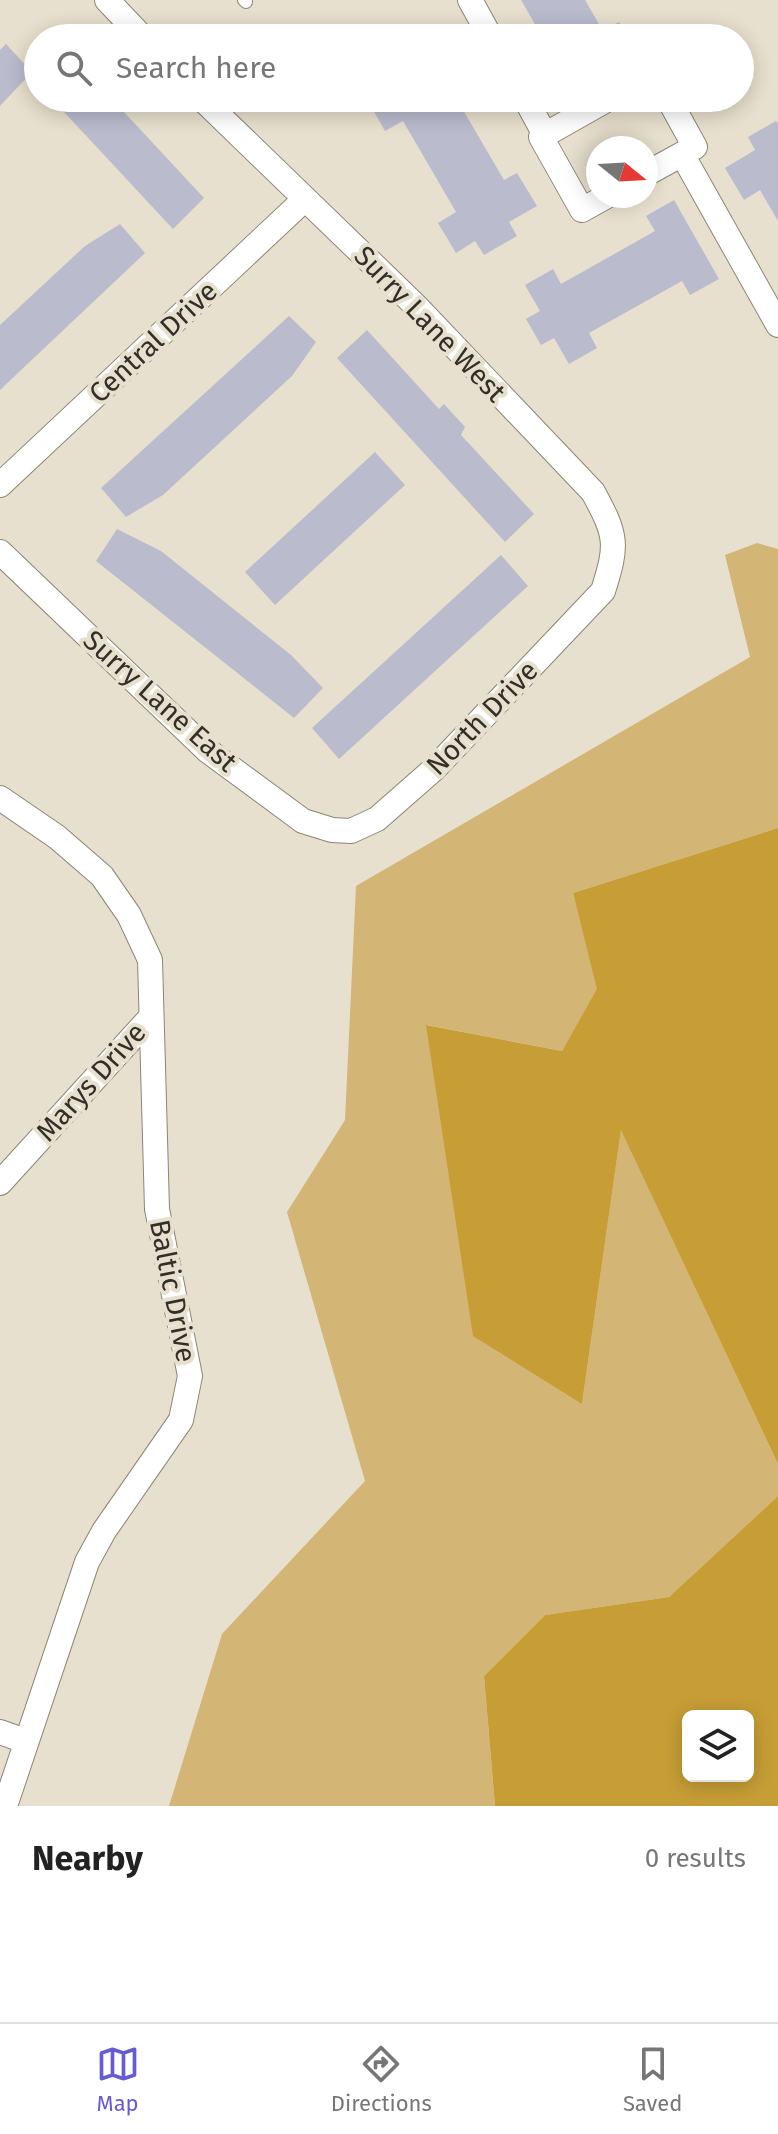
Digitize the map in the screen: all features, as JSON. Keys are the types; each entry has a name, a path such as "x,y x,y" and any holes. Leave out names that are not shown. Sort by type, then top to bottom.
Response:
{"street":[{"path":"107,0 130,24"},
{"path":"470,0 483,24"},
{"name":"Surry Lane West","path":"215,112 416,306 593,492 610,523 615,554 609,575"},
{"path":"533,112 545,135"},
{"path":"585,112 541,137 582,210 586,208"},
{"path":"658,167 695,147 676,112"},
{"path":"682,154 778,325"},
{"name":"Central Drive","path":"0,485 305,199"},
{"name":"Surry Lane East","path":"0,552 208,751 303,821 332,830"},
{"name":"North Drive","path":"332,830 351,831 377,819 434,769 603,591 609,575"},
{"name":"Baltic Drive","path":"0,798 57,837 102,876 129,915 150,960 157,1209 190,1376 181,1420 104,1531 87,1562 5,1806"},
{"name":"Marys Drive","path":"0,1183 151,1017"},
{"path":"0,1732 25,1741"}],"shaded area":[{"path":"757,543 778,549 778,828 573,893 598,989 562,1051 427,1025 582,1404 621,1129 778,1464 778,1496 669,1597 545,1615 484,1676 495,1806 169,1806 222,1634 365,1481 287,1212 345,1120 356,886 750,657 725,555"},
{"path":"778,828 778,1464 621,1130 582,1404 473,1336 426,1025 562,1051 597,989 573,893"},
{"path":"778,1496 778,1806 495,1806 484,1676 545,1615 669,1597"}],"building":[{"path":"521,0 585,0 599,24 535,24"},
{"path":"6,44 24,63 24,80 0,106 0,50"},
{"path":"64,112 124,112 204,198 173,229"},
{"path":"374,112 464,112 504,180 517,173 537,206 509,222 517,236 484,255 475,241 456,253 438,223 456,212 403,121 385,131"},
{"path":"776,121 778,221 760,190 744,200 725,168 755,150 748,137"},
{"path":"674,200 719,279 690,295 682,281 589,333 597,348 569,364 554,338 541,345 526,319 540,311 525,285 553,269 561,284 655,231 646,216"},
{"path":"120,224 145,253 0,390 0,325 85,246"},
{"path":"289,316 316,342 292,376 163,495 126,517 101,488"},
{"path":"367,330 439,409 444,404 465,427 461,435 534,514 505,542 337,358"},
{"path":"375,452 405,485 275,605 245,572"},
{"path":"117,529 161,551 291,655 323,688 294,718 96,561"},
{"path":"501,555 528,586 339,759 312,728"}]}
